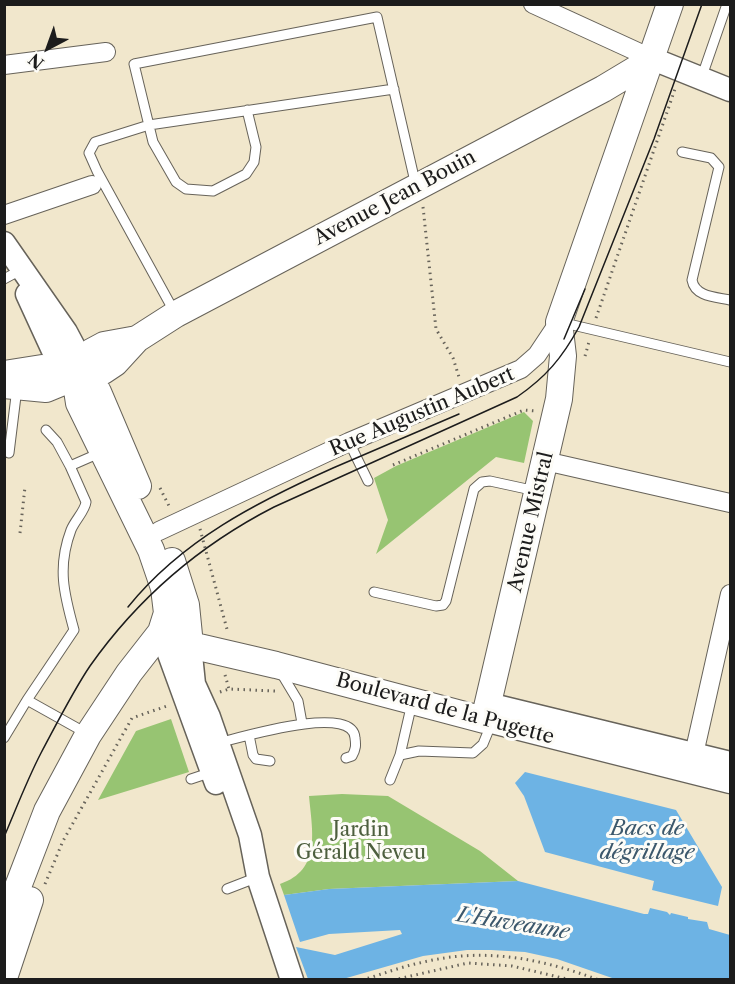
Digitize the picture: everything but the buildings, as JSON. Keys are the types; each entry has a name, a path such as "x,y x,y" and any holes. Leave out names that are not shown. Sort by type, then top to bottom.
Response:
{"main road":[{"name":"Rue Augustin Aubert","path":"559,322 670,4"},
{"name":"Avenue Jean Bouin","path":"9,382 46,389 75,377 103,371 115,363 137,339 176,314 359,218 419,194 652,58"},
{"name":"Avenue Mistral","path":"488,715 559,399 563,356 559,322"},
{"path":"75,377 80,403 147,540 164,588 173,643"},
{"path":"4,922 24,891 101,747 142,680 173,643 186,605 178,574 98,392 75,377"},
{"path":"4,978 24,891 47,811 88,735 129,673 173,643"},
{"name":"Boulevard de la Pugette","path":"173,643 276,665 413,701 488,715"}],"street":[{"path":"536,5 652,58 730,90"},
{"path":"4,65 106,52"},
{"path":"4,215 92,185"},
{"path":"4,245 11,276 55,355 75,377"},
{"path":"4,245 66,332 75,349 75,377"},
{"name":"Rue Augustin Aubert","path":"159,531 349,442 520,369 537,355 559,322"},
{"path":"545,461 730,502"},
{"path":"694,754 722,671 730,594"},
{"path":"173,643 201,775 258,877"},
{"path":"173,643 194,684 218,743 250,835 258,877 292,980"},
{"name":"Boulevard de la Pugette","path":"488,715 694,754 730,763"},
{"name":"Boulevard de la Pugette","path":"488,715 730,782"}],"lane":[{"path":"701,79 727,4"},
{"path":"247,110 256,147 254,162 246,174 213,191 186,189 176,182 153,142 134,64 377,17 419,194"},
{"path":"176,314 89,153 95,142 149,125 394,89"},
{"path":"682,152 711,158 719,167 692,280 693,286 699,292 730,300"},
{"path":"559,322 730,362"},
{"path":"9,382 9,453"},
{"path":"4,738 74,630 62,580 65,546 72,526 86,502 57,442 46,430"},
{"path":"349,442 368,481"},
{"path":"70,466 103,451"},
{"path":"374,592 436,606 443,605 446,601 474,489 482,482 490,481 538,491"},
{"path":"276,665 298,701 302,723"},
{"path":"27,700 88,735"},
{"path":"390,780 400,755 413,701"},
{"path":"400,755 419,751 472,753 483,744 488,715"},
{"path":"218,743 302,723 338,724 351,727 355,732 356,749 352,756 346,758"},
{"path":"249,735 256,759 270,761"},
{"path":"227,889 258,877"}],"path":[{"path":"419,194 436,329 453,358 465,394"},
{"path":"393,465 524,410 554,414"},
{"path":"20,533 25,487"},
{"path":"195,513 227,625 231,656"},
{"path":"24,891 63,841 132,718 184,700"},
{"path":"362,980 424,962 466,955 525,957 565,967 599,980"},
{"path":"393,980 468,963 512,966 571,980"}],"green space":[{"path":"524,412 533,421 524,463 496,457 376,554 388,520 374,478 396,466"},
{"path":"171,719 189,772 98,800 136,731"},
{"name":"Jardin Gérald Neveu","path":"342,794 388,796 480,851 518,881 329,889 284,895 280,884 293,878 303,869 311,848 312,822 309,796"}],"water":[{"name":"Bacs de dégrillage","path":"525,772 676,810 722,887 718,906 652,890 654,881 545,852 524,796 515,783"},
{"name":"L'Huveaune","path":"518,881 644,914 648,914 650,908 667,912 670,915 671,913 707,922 709,929 730,935 730,979 615,979 557,959 525,952 467,950 423,956 343,979 308,979 296,947 335,955 402,934 400,930 329,934 300,942 284,895 329,889"}],"tram line":[{"path":"4,837 36,763 64,709 90,666 129,618 172,575 221,538 274,507 517,397 537,382 552,366 579,327 654,139 702,4"},
{"path":"564,339 585,289"},
{"path":"128,607 172,562 222,525 249,509 333,468 459,414"}]}
